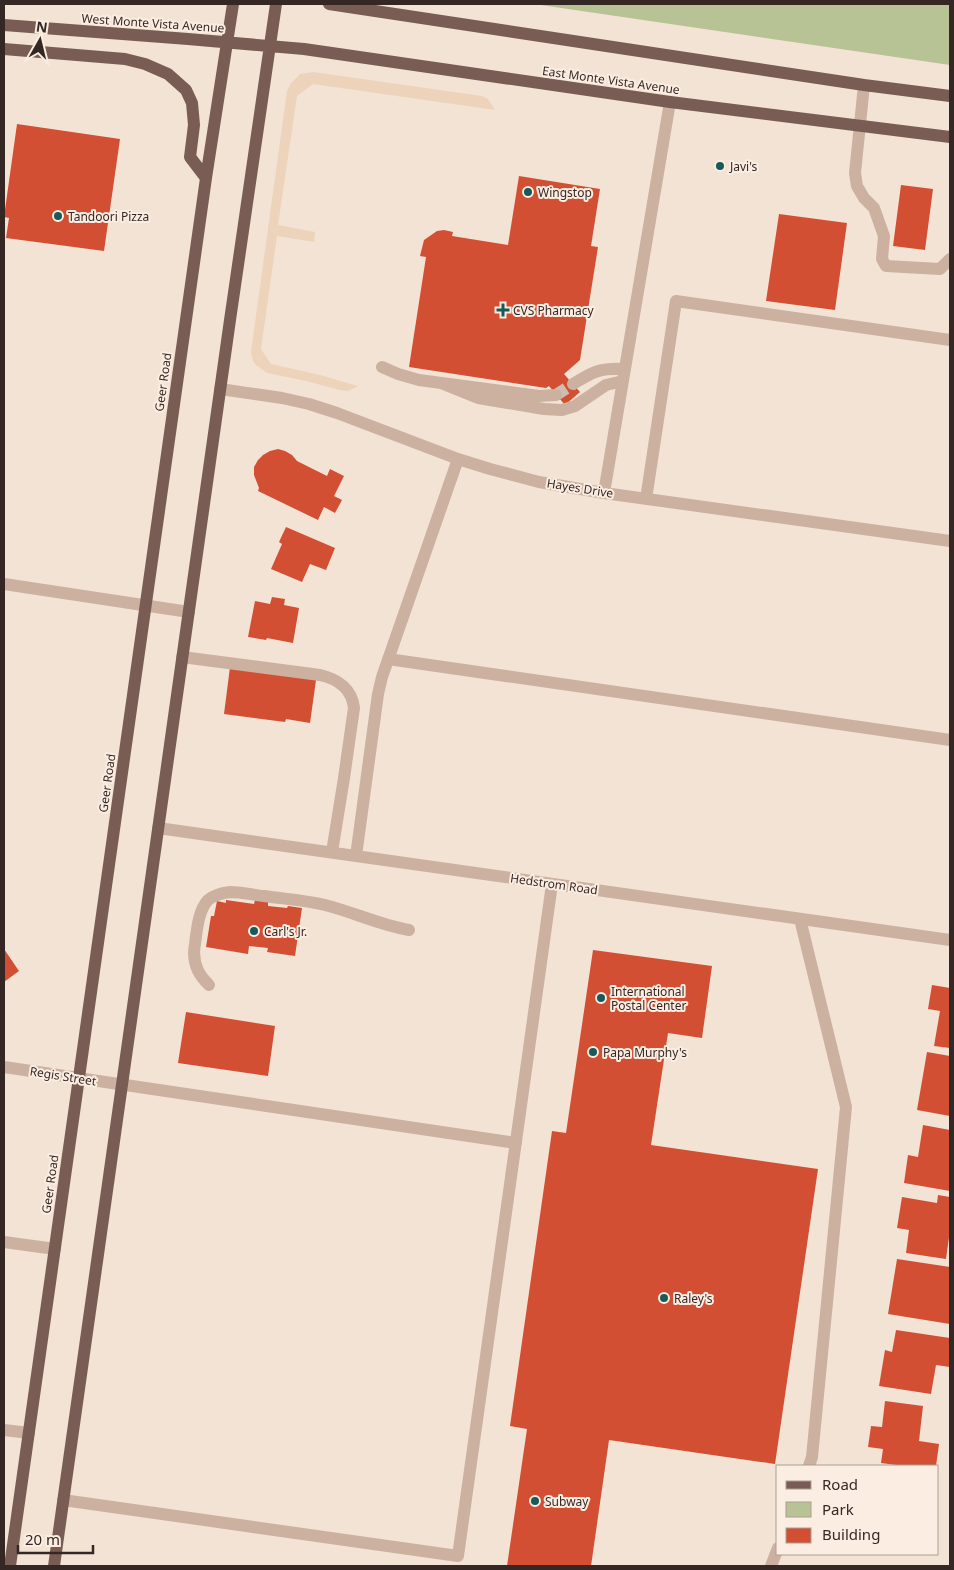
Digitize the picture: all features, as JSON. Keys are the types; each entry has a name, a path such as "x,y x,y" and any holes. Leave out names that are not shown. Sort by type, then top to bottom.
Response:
{"main road":[{"name":"Geer Road","path":"10,1566 206,178 233,4"},
{"path":"54,1566 276,4"},
{"path":"328,4 864,85 950,96"},
{"name":"West Monte Vista Avenue","path":"4,26 269,46"},
{"name":"East Monte Vista Avenue","path":"269,46 304,49 670,102 950,137"},
{"path":"4,49 125,59 145,64 168,74 186,90 192,103 194,125 190,157 206,178"}],"street":[{"path":"864,85 855,173 857,186 864,198 874,208 884,236 882,259 886,266 940,269 950,259"},
{"path":"604,493 670,102"},
{"path":"646,499 676,301 950,340"},
{"path":"382,367 408,377 441,383 539,396 556,395"},
{"path":"573,384 589,373 606,368 624,375"},
{"path":"441,383 478,398 544,409 562,410 575,406 624,375"},
{"name":"Hayes Drive","path":"220,389 309,404 458,459 539,482 604,493 950,541"},
{"path":"356,856 378,694 388,659 458,459"},
{"path":"4,584 189,612"},
{"path":"182,656 320,675 336,680 349,691 354,708 332,852"},
{"path":"388,659 950,740"},
{"name":"Hedstrom Road","path":"158,828 950,940"},
{"path":"64,1500 458,1556 552,884"},
{"path":"210,985 200,974 196,966 194,945 202,911 208,900 218,894 236,893 317,903 381,924 409,930"},
{"path":"800,919 846,1107 812,1457 809,1465"},
{"name":"Regis Street","path":"4,1067 516,1143"},
{"path":"4,1242 55,1249"},
{"path":"4,1430 29,1433"},
{"path":"771,1566 776,1553"}],"green space":[{"path":"534,4 950,4 950,65"}],"shaded area":[{"path":"313,72 482,96 488,99 495,110 313,84 297,96 278,225 315,232 314,242 277,236 261,349 271,364 358,386 348,391 267,373 256,365 251,352 287,91 291,83 300,74"}],"building":[{"path":"17,124 120,139 104,251 6,238 9,218 4,217"},
{"name":"CVS Pharmacy","path":"519,176 600,189 591,246 598,247 580,360 564,374 580,392 565,405 549,386 546,388 409,367 426,257 420,256 424,240 437,231 444,230 453,232 452,236 508,245"},
{"path":"901,185 933,189 925,250 893,246"},
{"path":"779,214 847,223 835,310 766,301"},
{"path":"278,449 285,451 297,461 327,476 330,469 344,476 334,496 342,500 335,513 324,507 318,520 258,491 254,467 263,455"},
{"path":"286,527 335,548 326,570 310,564 302,582 271,569 282,544 279,542"},
{"path":"272,597 285,599 284,605 299,608 293,643 267,638 266,640 248,637 255,601 270,604"},
{"path":"230,667 316,680 310,723 286,719 285,722 224,714"},
{"name":"Carl's Jr.","path":"226,900 254,904 255,900 268,902 268,906 302,908 295,956 267,952 268,948 249,946 248,954 206,947 211,916 214,916 217,901 226,903"},
{"path":"4,949 19,971 4,982"},
{"name":"Raley's","path":"593,950 712,966 702,1038 668,1033 651,1145 818,1169 775,1464 609,1440 591,1566 507,1566 527,1429 510,1426 552,1131 566,1133"},
{"path":"932,985 950,988 950,1048 934,1046 940,1011 928,1009"},
{"path":"186,1012 275,1026 268,1076 178,1063"},
{"path":"927,1052 950,1056 950,1116 917,1110"},
{"path":"923,1125 950,1130 950,1191 904,1183 908,1155 918,1157"},
{"path":"938,1195 950,1197 950,1230 946,1259 906,1253 909,1230 897,1228 902,1197 937,1203"},
{"path":"897,1259 950,1267 950,1324 888,1314"},
{"path":"896,1330 950,1338 950,1367 936,1365 931,1394 879,1386 885,1350 892,1352"},
{"path":"885,1401 923,1406 919,1441 939,1444 936,1465 881,1463 883,1449 868,1447 871,1426 882,1427"}],"tunnel":[{"path":"556,395 573,384"}],"place":[{"name":"Javi's","path":"720,166"},
{"name":"Wingstop","path":"528,192"},
{"name":"Tandoori Pizza","path":"58,216"},
{"name":"CVS Pharmacy","path":"503,310"},
{"name":"Carl's Jr.","path":"254,931"},
{"name":"International Postal Center","path":"601,998"},
{"name":"Papa Murphy's","path":"593,1052"},
{"name":"Raley's","path":"664,1298"},
{"name":"Subway","path":"535,1501"}]}
